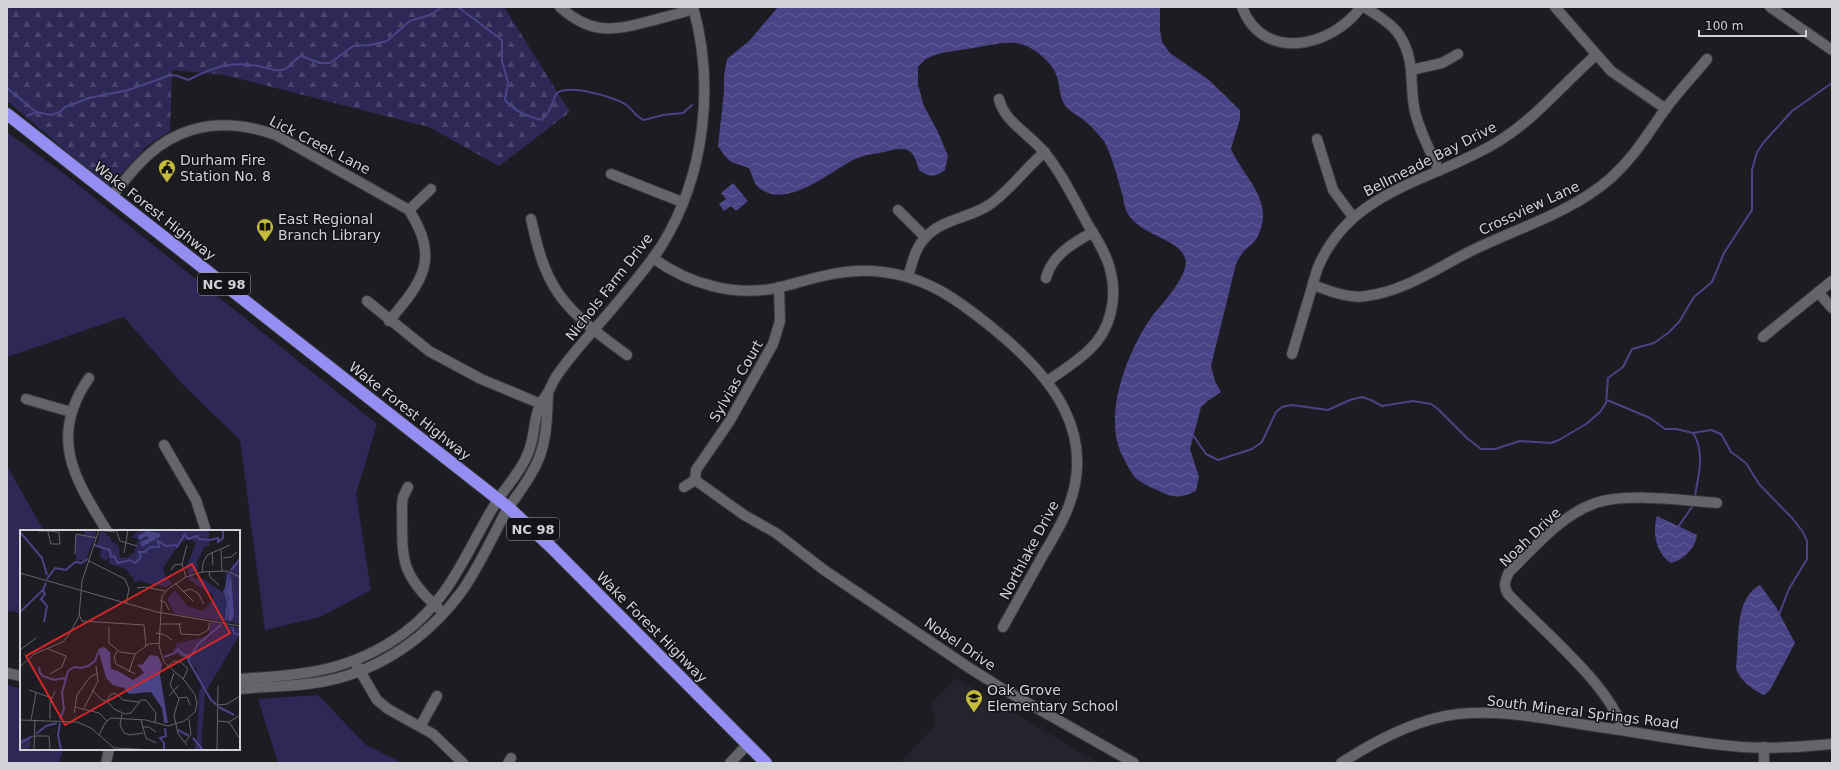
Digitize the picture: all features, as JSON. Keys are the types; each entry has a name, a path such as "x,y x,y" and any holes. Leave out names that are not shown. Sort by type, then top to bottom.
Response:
{"highway":[{"name":"Wake Forest Highway","path":"7,114 508,507 766,763"}],"street":[{"path":"560,7 582,23 608,30 622,28 693,8"},
{"path":"1242,7 1251,23 1261,32 1272,38 1300,44 1328,36 1342,28 1352,20 1363,7 1385,20 1397,30 1407,48 1411,70 1416,119 1439,170"},
{"path":"1555,7 1611,71 1666,109"},
{"path":"1770,7 1832,50"},
{"name":"Nichols Farm Drive","path":"240,679 322,671 373,652 405,632 434,604 455,578 498,499 517,474 528,454 548,393 558,374 653,258 671,229 682,202 697,155 704,106 704,67 693,8"},
{"path":"1411,70 1442,63 1458,54"},
{"name":"Bellmeade Bay Drive","path":"1292,354 1319,266 1329,246 1353,217 1377,199 1482,151 1516,129 1596,55"},
{"name":"Crossview Lane","path":"1313,285 1340,294 1357,297 1394,291 1475,249 1548,217 1590,195 1612,178 1638,151 1666,109 1707,59"},
{"path":"999,99 1004,114 1045,152 1058,170 1093,232 1104,254 1112,276 1114,292 1111,314 1101,336 1090,350 1048,381"},
{"name":"Lick Creek Lane","path":"112,196 140,163 161,144 178,134 205,126 228,124 260,129 276,135 409,210 420,228 424,246 425,265 418,283 389,321"},
{"path":"1317,139 1333,190 1353,217"},
{"path":"908,277 915,254 925,237 942,225 977,212 990,204 1001,196 1024,170 1045,152"},
{"path":"611,174 682,202"},
{"path":"409,210 431,189"},
{"path":"898,210 925,237"},
{"path":"531,219 541,257 552,284 565,303 594,330 627,355"},
{"path":"1046,278 1051,264 1065,249 1093,232"},
{"name":"Northlake Drive","path":"653,258 678,274 720,288 746,290 780,287 821,275 850,271 878,271 908,277 933,286 962,303 1027,357 1048,381 1061,402 1071,426 1076,460 1075,483 1064,517 1003,627"},
{"path":"1764,337 1832,280"},
{"name":"Sylvias Court","path":"695,480 696,470 729,422 773,344 780,321 780,287"},
{"path":"1818,292 1832,308"},
{"path":"367,301 389,321 429,351 481,379 544,406"},
{"path":"89,378 81,388 71,412 69,423 69,448 74,472 84,495 106,530"},
{"path":"26,399 71,412"},
{"name":"Nichols Farm Drive","path":"240,689 309,684 360,671 394,655 417,638 444,613 469,580 508,507 531,476 540,458 545,437 544,406"},
{"path":"164,445 196,500 206,530"},
{"path":"684,486 695,480"},
{"name":"Nobel Drive","path":"695,480 744,515 767,527 824,570 971,669 1010,693 1134,763"},
{"path":"408,487 402,504 405,564 413,583 444,613"},
{"name":"Noah Drive","path":"1624,730 1621,721 1608,700 1572,658 1508,594 1504,588 1509,572 1562,522 1592,504 1613,499 1674,499 1717,503"},
{"path":"354,660 377,700 388,709 421,725 440,739 463,763"},
{"path":"7,673 20,676"},
{"path":"421,725 437,696"},
{"name":"South Mineral Springs Road","path":"1341,763 1382,738 1402,729 1422,722 1458,714 1487,713 1531,717 1730,746 1764,748 1832,744"},
{"path":"730,763 748,744"},
{"path":"1764,748 1764,763"},
{"path":"106,763 109,750"}],"shaded area":[{"name":"Oak Grove Elementary School","path":"956,678 1098,763 900,763 936,724 931,703"}],"green space":[{"path":"7,7 504,7 570,112 499,166 429,127 225,75 172,70 170,131 147,146 109,187 7,101"},
{"path":"7,132 66,175 377,424 356,494 371,590 320,617 265,630 240,440 182,384 124,317 7,357"},
{"path":"7,466 43,530 20,530 20,614 14,611 7,612"},
{"path":"7,685 20,689 20,750 63,750 59,763 7,763"},
{"path":"318,695 366,745 402,763 278,763 258,699"}],"water":[{"path":"778,7 1160,7 1160,30 1162,42 1170,53 1209,80 1240,110 1240,119 1231,149 1256,191 1261,202 1263,213 1262,225 1257,238 1244,251 1236,264 1211,366 1215,381 1221,392 1201,407 1190,449 1199,477 1196,491 1177,497 1168,495 1139,481 1131,472 1123,457 1117,441 1115,423 1116,403 1120,384 1127,364 1144,329 1180,280 1184,272 1185,258 1181,251 1174,245 1139,226 1131,219 1125,208 1114,167 1106,145 1084,120 1064,104 1056,74 1049,63 1027,46 1015,43 999,44 950,52 928,58 918,67 918,85 924,106 938,132 948,156 945,170 932,176 926,174 919,170 917,162 908,150 898,149 858,158 807,187 794,192 781,195 769,193 757,186 749,168 731,162 718,146 724,92 724,76 727,59 750,40"},
{"path":"733,183 748,201 736,211 731,206 724,211 719,204 726,199 721,193"},
{"path":"1657,516 1697,535 1694,544 1688,553 1671,563 1662,554 1656,542 1655,529"},
{"path":"1760,585 1776,607 1795,643 1770,690 1764,695 1743,680 1736,667 1739,622 1742,610 1745,600 1751,592"}],"waterway":[{"path":"27,116 36,112 51,115 60,112 65,107 89,98 128,90 171,75 188,80 222,66 238,64 282,70 288,68 298,57 301,56 320,63 330,63 353,46 370,45 387,41 410,21 430,15 442,7"},
{"path":"458,7 502,40 502,61 508,82 505,100 517,111 527,116 542,120 549,111 556,94 562,91 570,90 590,92 619,101 628,106 638,117 644,120 663,115 683,113 692,105"},
{"path":"1193,435 1206,454 1218,460 1252,449 1262,442 1276,412 1282,407 1292,405 1328,410 1350,400 1362,397 1382,406 1413,401 1431,404 1468,439 1481,449 1495,449 1520,441 1551,443 1559,440 1586,424 1600,412 1606,403 1608,378 1623,367 1632,349 1654,343 1668,333 1679,322 1694,297 1712,282 1724,253 1752,210 1752,170 1757,152 1792,111 1832,83"},
{"path":"7,88 36,112"},
{"path":"1607,400 1650,418 1665,429 1676,429 1693,433 1711,430 1721,434 1731,452 1746,463 1759,484 1792,518 1803,532 1807,541 1807,559 1789,589 1778,617"},
{"path":"1693,433 1697,440 1700,455 1695,495"},
{"path":"1678,527 1692,507"}],"place":[{"name":"Durham Fire Station No. 8","path":"167,183"},
{"name":"East Regional Branch Library","path":"265,242"},
{"name":"Oak Grove Elementary School","path":"974,713"}]}
